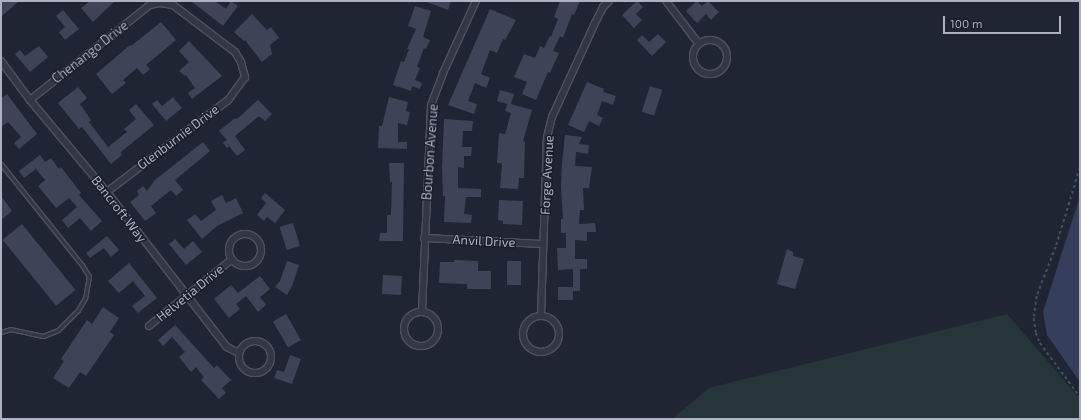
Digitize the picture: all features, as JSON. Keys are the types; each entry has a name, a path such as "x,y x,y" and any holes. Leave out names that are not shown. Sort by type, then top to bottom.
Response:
{"street":[{"name":"Bourbon Avenue","path":"422,312 430,105 443,72 476,1"},
{"name":"Forge Avenue","path":"541,316 547,137 552,116 595,23 603,7 609,1"},
{"path":"666,1 699,44"},
{"name":"Chenango Drive","path":"30,100 150,5 160,3 174,5 235,52 241,62 245,77"},
{"path":"712,40 723,46 727,59 720,71 708,75 696,68 692,56 699,44 712,40"},
{"name":"Bancroft Way","path":"1,61 30,100 107,192 227,347 239,353"},
{"name":"Glenburnie Drive","path":"107,192 228,100 245,77"},
{"name":"Helvetia Drive","path":"247,234 258,240 261,252 254,263 242,266 231,260 228,248 235,237 247,234"},
{"name":"Anvil Drive","path":"424,238 543,244"},
{"name":"Helvetia Drive","path":"149,326 231,260"},
{"path":"422,312 434,317 439,330 433,342 421,346 409,341 405,335 404,328 410,316 422,312"},
{"path":"541,316 548,317 554,321 559,334 554,347 541,352 529,347 524,334 529,321 541,316"},
{"name":"Bancroft Way","path":"258,341 268,348 270,360 263,370 251,372 241,365 239,353 246,344 258,341"}],"lane":[{"path":"1,164 82,265 89,276 85,298 78,310 58,330 43,336 11,329 1,332"}],"path":[{"path":"1080,168 1056,247 1037,296 1034,318 1036,332 1040,343 1080,397"}],"shaded area":[{"path":"1007,314 1080,399 1080,419 672,419 709,388"}],"water":[{"path":"1080,196 1080,382 1047,335 1043,312"}],"building":[{"path":"1,1 19,1 1,17"},
{"path":"90,1 115,1 93,22 81,8"},
{"path":"191,1 215,1 226,9 231,1 238,6 223,26"},
{"path":"424,1 451,1 448,10"},
{"path":"560,1 580,1 574,15 572,14 563,38 560,36 553,51 559,53 550,73 548,72 536,100 522,94 527,82 514,77 524,54 535,58 540,46 544,48 550,36 551,37 558,19 554,17"},
{"path":"637,1 643,7 636,14 642,20 634,28 622,15"},
{"path":"697,1 702,6 708,1 719,12 711,20 706,14 697,23 686,11"},
{"path":"415,6 431,11 423,37 430,40 426,49 424,48 417,67 420,68 415,80 422,83 420,89 412,86 411,91 393,85 401,61 404,62 409,49 407,49 416,29 408,26"},
{"path":"490,9 516,20 505,40 503,39 497,53 490,50 481,74 490,78 486,88 475,83 468,101 477,104 474,114 448,105"},
{"path":"63,10 79,29 65,40 59,32 65,27 56,16"},
{"path":"252,14 267,30 271,27 279,38 270,45 272,54 262,62 245,40 244,41 234,32"},
{"path":"161,22 176,40 146,65 150,69 143,75 137,68 123,80 126,83 112,94 96,74 130,45 131,46"},
{"path":"658,34 666,42 652,56 637,40 642,35 649,42"},
{"path":"189,41 222,76 192,99 188,93 195,88 186,75 185,76 179,71 189,62 179,51"},
{"path":"39,46 48,57 30,72 15,54 20,50 25,56"},
{"path":"587,82 604,89 603,92 616,96 613,105 602,101 597,115 603,118 599,126 589,121 584,132 568,125"},
{"path":"650,86 662,90 654,116 642,112"},
{"path":"78,87 87,98 80,104 91,120 89,122 108,147 127,132 124,129 136,119 129,110 136,104 154,125 121,152 122,155 111,164 82,127 79,129 58,103"},
{"path":"500,90 514,94 511,104 532,110 523,141 525,142 524,178 519,178 518,189 500,188 502,163 497,163 499,133 505,134 511,113 505,111 507,104 497,101"},
{"path":"7,94 37,134 19,149 14,143 21,137 8,122 1,127 1,98"},
{"path":"173,97 182,108 166,121 152,104 157,100 162,106"},
{"path":"389,97 408,102 406,111 410,112 407,125 398,123 398,142 407,142 407,149 378,148 379,126 382,126"},
{"path":"258,100 272,114 265,121 259,116 235,136 245,150 237,156 229,146 227,148 223,143 227,140 219,131 235,118 237,119"},
{"path":"444,119 473,121 472,131 463,131 462,147 472,147 471,156 464,156 464,168 458,167 458,188 481,189 481,197 466,197 464,214 472,215 471,223 444,222 445,196 443,196 442,167"},
{"path":"565,135 582,137 579,144 589,145 588,154 576,152 575,166 592,167 589,188 583,188 584,210 580,210 579,224 595,223 596,232 587,232 587,241 575,240 575,259 587,259 587,269 580,269 580,291 573,291 573,300 558,300 558,287 573,287 573,269 558,270 557,248 566,248 566,233 561,233 561,219 563,219 561,187"},
{"path":"203,142 210,151 175,180 183,190 176,196 171,190 151,206 156,213 145,221 130,202 139,195 137,191 143,186 147,191 155,180"},
{"path":"40,155 45,162 51,158 59,169 61,167 81,193 79,195 102,221 91,231 80,218 68,228 62,220 77,207 69,198 56,208 38,186 45,180 36,169 24,178 19,171"},
{"path":"389,163 404,163 403,241 379,241 380,233 387,233 387,215 391,215 392,182 390,182"},
{"path":"265,193 285,210 275,223 267,217 264,221 257,215 266,203 261,198"},
{"path":"222,195 226,203 236,198 243,213 217,226 202,239 187,220 195,214 201,221 216,210 211,201"},
{"path":"1,196 12,211 1,220"},
{"path":"499,200 523,201 522,225 503,224 503,221 498,220"},
{"path":"293,223 300,246 287,250 280,227"},
{"path":"22,224 75,290 56,306 3,240"},
{"path":"107,236 119,250 111,257 104,248 90,258 86,253"},
{"path":"175,239 184,249 193,241 202,252 186,265 169,244"},
{"path":"787,249 793,252 793,256 804,259 795,289 777,284"},
{"path":"454,260 478,261 478,271 491,271 491,289 467,289 467,284 439,283 440,262 454,262"},
{"path":"287,261 299,265 292,286 287,295 275,287 280,281"},
{"path":"507,261 521,261 521,285 507,285"},
{"path":"129,263 157,298 138,313 132,306 145,296 133,281 119,293 108,281"},
{"path":"383,275 402,276 401,295 382,294"},
{"path":"260,276 270,289 260,297 266,305 258,312 246,296 236,304 240,309 229,318 214,299 231,285 238,293"},
{"path":"103,307 119,318 110,332 114,335 86,376 80,372 69,388 53,378 64,361 61,359 87,320 92,324"},
{"path":"286,314 301,340 288,347 273,322"},
{"path":"175,325 214,368 217,365 231,380 222,388 226,393 219,399 201,380 204,377 196,367 191,372 179,357 185,352 172,337 163,346 158,340"},
{"path":"290,355 301,359 292,384 274,378 277,370 284,372"}]}
